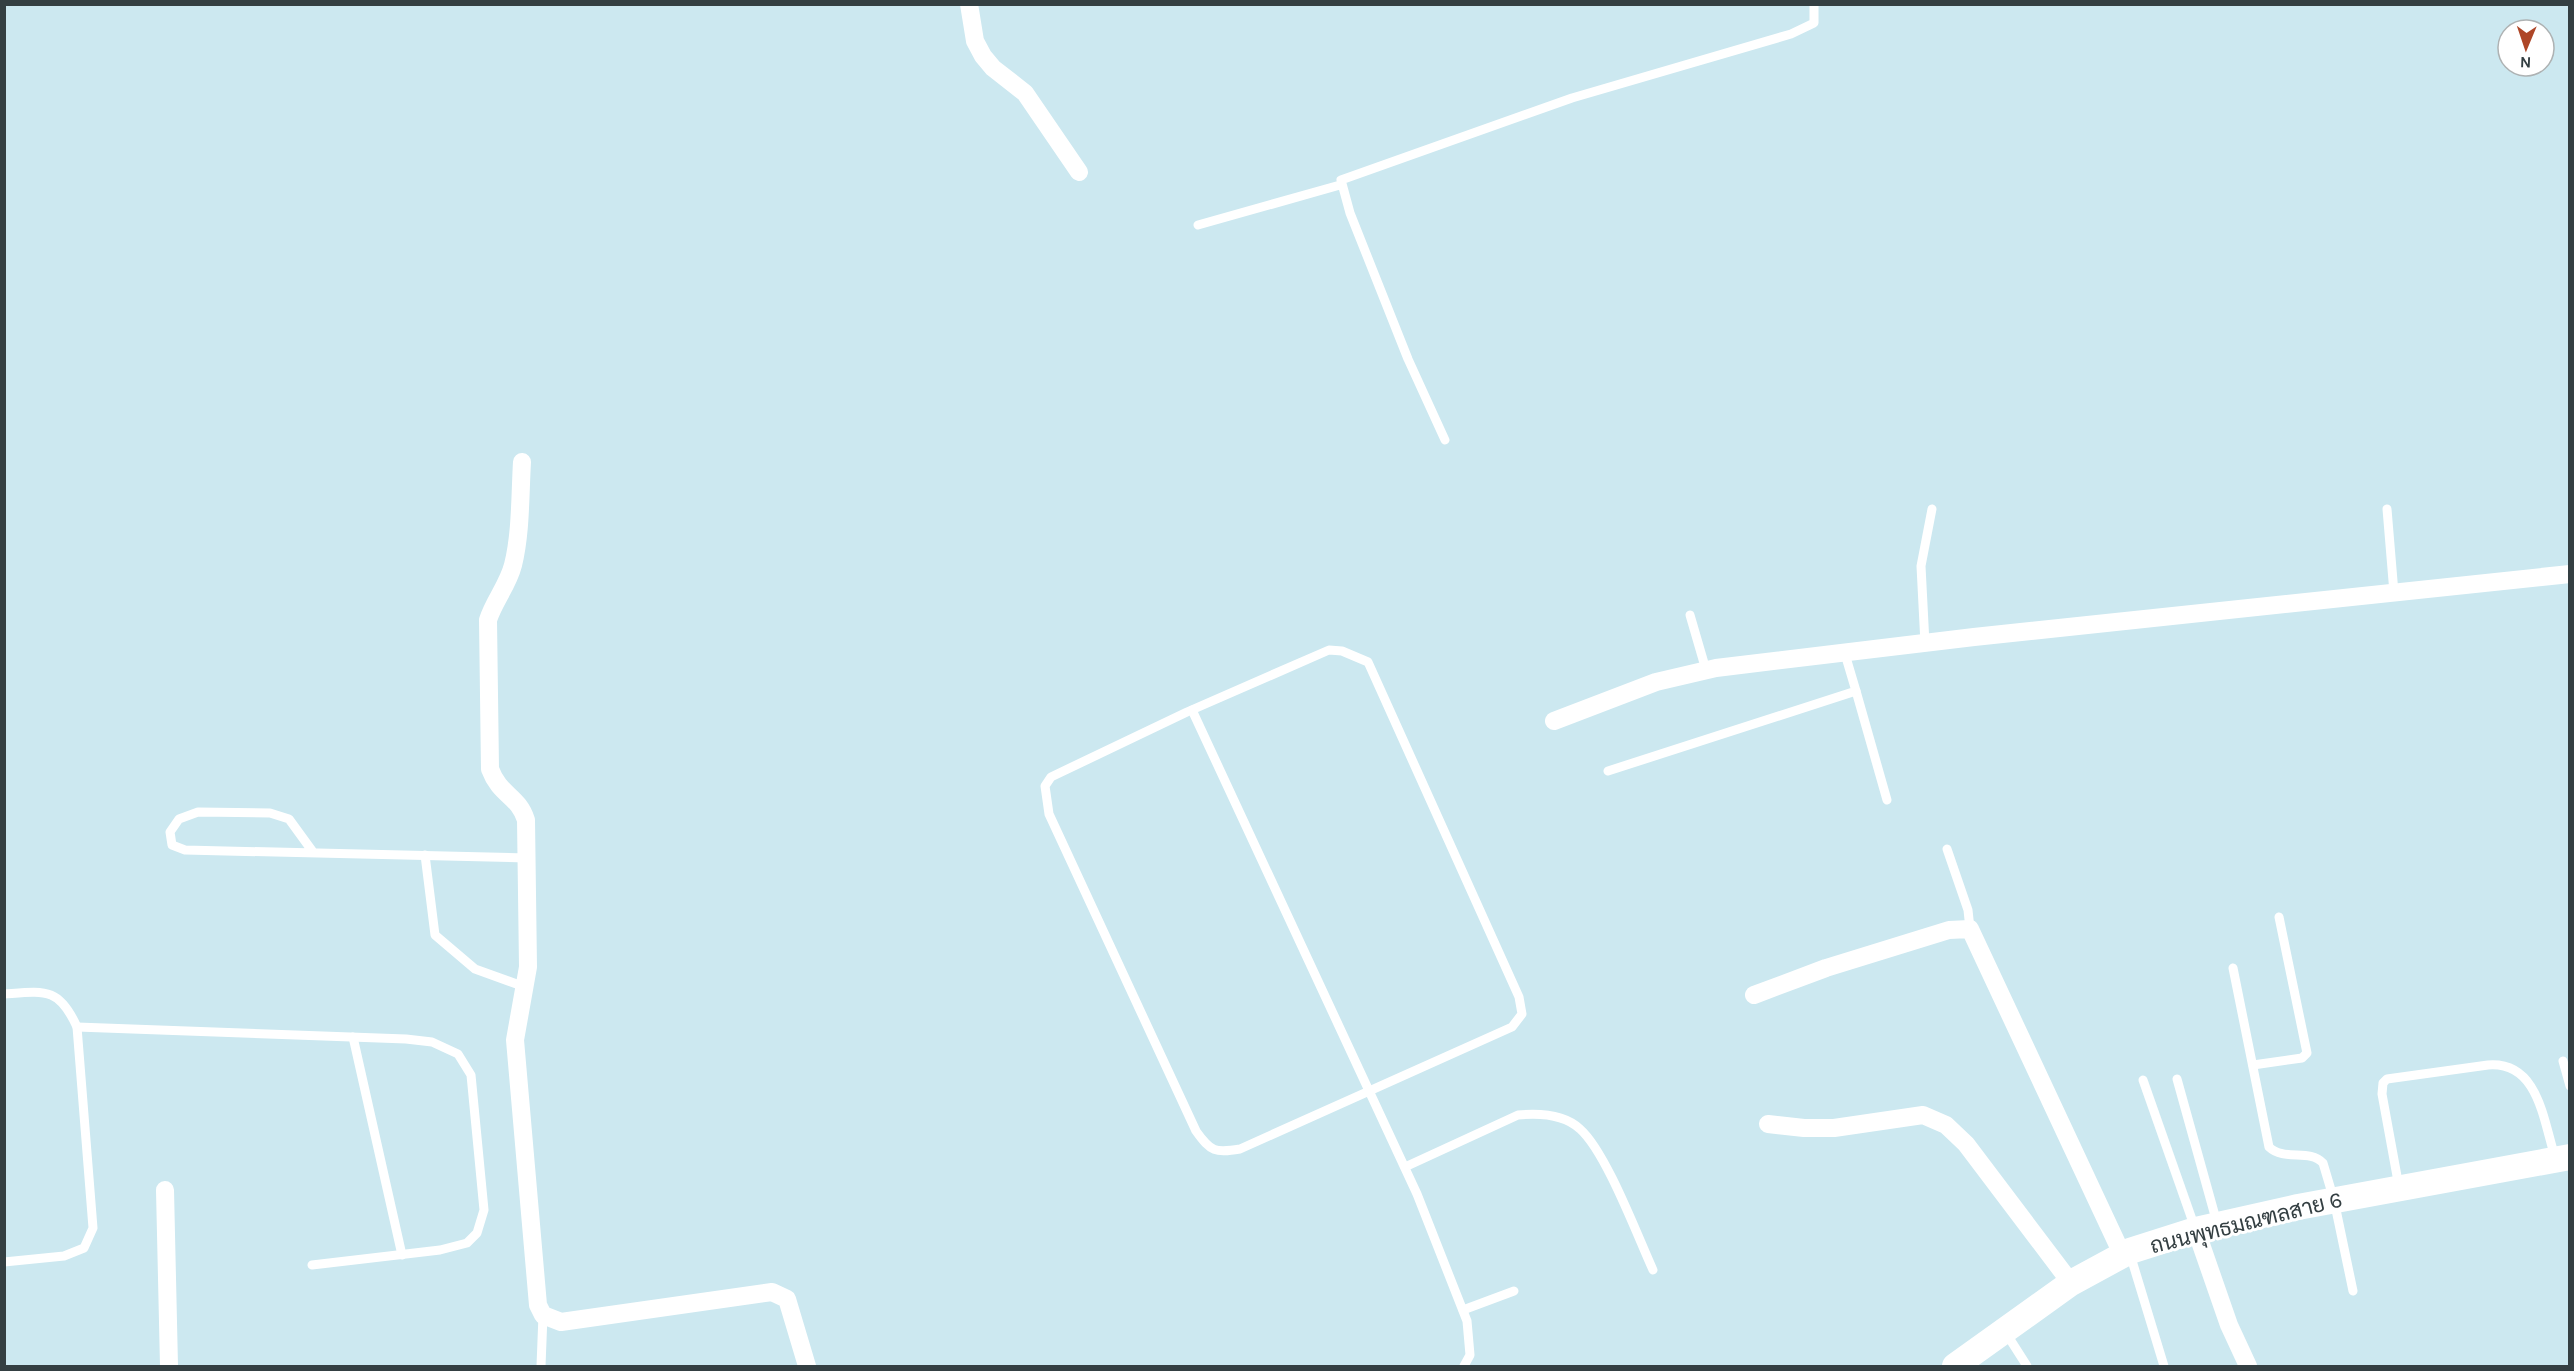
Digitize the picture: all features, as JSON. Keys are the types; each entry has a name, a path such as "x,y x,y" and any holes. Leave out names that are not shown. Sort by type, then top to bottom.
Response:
{"main road":[{"name":"ถนนพุทธมณฑลสาย 6","path":"1955,1366 2061,1290 2126,1253 2207,1228 2334,1200 2563,1158"}],"street":[{"path":"969,4 975,41 983,56 993,68 1025,93 1078,172"},
{"path":"522,462 513,565 504,588 494,601 488,620 489,769 496,785 522,806 526,820 528,967 518,1010 515,1040 538,1305 543,1315 561,1322 772,1292 787,1299 807,1366"},
{"path":"1554,721 1656,682 1706,670 2570,574"},
{"path":"1754,995 1826,968 1954,928 1970,929 2126,1253"},
{"path":"1768,1124 1804,1128 1834,1128 1923,1115 1946,1125 1966,1144 2061,1290"},
{"path":"165,1190 169,1366"},
{"path":"2207,1228 2229,1324 2248,1366"}],"lane":[{"path":"1445,440 1408,359 1340,185 1341,180 1572,98 1791,34 1814,23 1814,4"},
{"path":"1198,225 1340,185"},
{"path":"1925,644 1921,566 1932,509"},
{"path":"2387,509 2394,593"},
{"path":"1690,615 1706,670"},
{"path":"1329,650 1342,651 1368,662 1522,1006 1521,1014 1512,1027 1240,1149 1220,1152 1208,1148 1196,1131 1048,814 1045,786 1051,777 1192,710 1329,650"},
{"path":"1845,654 1887,800"},
{"path":"1608,771 1856,691"},
{"path":"1192,710 1405,1167 1462,1311 1470,1343 1470,1355 1464,1366"},
{"path":"313,852 290,819 270,813 198,812 179,819 170,832 172,845 185,850 527,858"},
{"path":"1947,849 1968,910 1970,929"},
{"path":"425,855 435,935 475,969 525,987"},
{"path":"2253,1065 2302,1058 2307,1053 2279,917"},
{"path":"2233,968 2269,1147 2282,1155 2318,1158 2323,1163 2334,1200 2353,1291"},
{"path":"4,994 34,991 53,995 68,1006 77,1027 93,1228 84,1248 64,1256 4,1262"},
{"path":"77,1027 432,1042 458,1054 471,1075 484,1210 477,1233 467,1243 440,1250 312,1265"},
{"path":"353,1037 402,1255"},
{"path":"2564,1061 2570,1086"},
{"path":"2399,1188 2382,1094 2383,1083 2388,1079 2488,1065 2503,1064 2516,1068 2525,1076 2534,1090 2563,1158"},
{"path":"2177,1079 2207,1228"},
{"path":"2143,1080 2207,1228"},
{"path":"1405,1167 1518,1115 1535,1114 1560,1118 1580,1129 1599,1152 1653,1270"},
{"path":"2126,1253 2162,1366"},
{"path":"1462,1311 1515,1291"},
{"path":"541,1366 543,1315"},
{"path":"2007,1328 2027,1366"}]}
